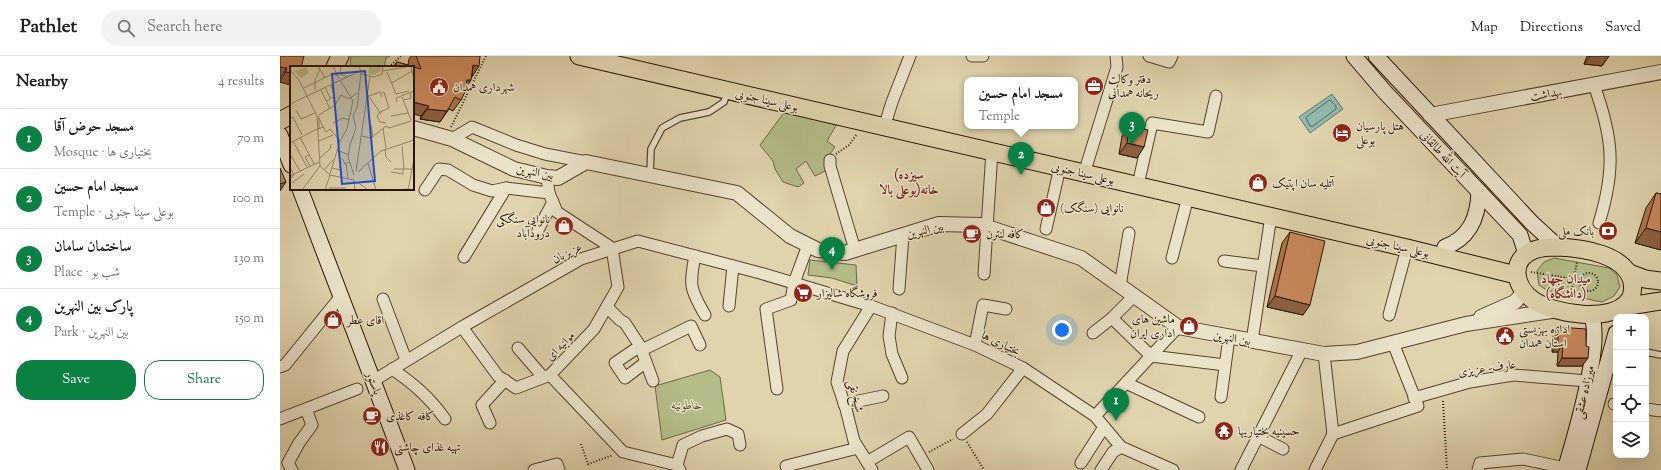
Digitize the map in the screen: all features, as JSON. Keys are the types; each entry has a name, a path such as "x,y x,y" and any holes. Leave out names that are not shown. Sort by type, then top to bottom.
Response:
{"main road":[{"name":"بوعلی سینا جنوبی","path":"579,56 1407,248 1519,266"},
{"name":"بوعلی سینا جنوبی","path":"620,56 1445,247 1519,266"},
{"name":"آیت الله طالقانی","path":"1354,56 1384,91 1520,235 1519,266"},
{"name":"آیت الله طالقانی","path":"1376,56 1532,224 1558,247"},
{"path":"280,121 290,115"},
{"path":"280,135 290,162"},
{"path":"1467,179 1479,167"},
{"name":"پاستور","path":"300,190 407,470"},
{"path":"1445,247 1451,245 1464,235 1473,223 1479,208 1479,192"},
{"path":"1621,312 1632,296 1632,281 1624,266 1601,254 1580,249 1558,247 1543,248 1534,250 1519,266 1517,282 1524,292 1533,300 1563,311 1590,314 1621,312 1661,300"},
{"path":"1628,273 1653,280"},
{"name":"میرزاده عشقی","path":"1569,469 1588,381 1595,338 1594,318 1590,314"},
{"name":"میرزاده عشقی","path":"1569,469 1613,346"}],"street":[{"path":"887,118 910,56"},
{"path":"972,56 983,56"},
{"path":"1087,164 1117,67 1116,56"},
{"path":"1150,56 1169,62 1172,56"},
{"name":"بهداشت","path":"1430,115 1661,72"},
{"path":"1594,85 1607,127 1611,156 1608,187 1599,223"},
{"path":"1140,176 1152,124 1208,132 1216,96"},
{"path":"449,138 472,127 545,154 586,162"},
{"name":"بین النهرین","path":"414,128 449,138 514,169 547,176 558,178 586,162 737,193 790,236 818,250 845,253 939,224 981,225 1081,258 1178,327 1229,337 1324,354 1357,352 1466,324"},
{"path":"984,274 992,151"},
{"path":"830,160 830,166 855,250"},
{"path":"1046,229 1060,167"},
{"path":"425,190 439,169 448,170 473,185 492,191 506,188 551,197"},
{"path":"547,176 551,197 557,212 612,248"},
{"path":"464,257 506,188"},
{"path":"538,230 551,197"},
{"path":"1172,258 1188,197"},
{"path":"1252,341 1271,216"},
{"path":"1120,286 1129,233"},
{"path":"900,289 903,235"},
{"name":"عزیزیان","path":"373,380 581,259 638,241 794,283"},
{"path":"777,389 766,309 792,300 794,283 808,245"},
{"name":"موانیه ای","path":"462,327 498,376 516,388 547,376 594,329 618,287 612,248"},
{"path":"1389,315 1407,248"},
{"path":"696,256 691,275 693,294 705,315"},
{"path":"1224,261 1263,266"},
{"path":"729,306 733,266"},
{"path":"1653,280 1661,271"},
{"name":"بختیاری ها","path":"794,283 892,313 975,345 1023,368 1095,416 1121,447 1173,470"},
{"path":"1466,324 1515,302 1524,292"},
{"path":"280,367 285,365 341,296"},
{"path":"1093,333 1112,318 1134,296"},
{"path":"383,299 406,360"},
{"path":"975,345 983,305 1006,309"},
{"name":"شیخ نقی","path":"869,466 854,441 837,382 843,351 871,306"},
{"path":"607,307 625,323 641,348 653,381"},
{"path":"1466,324 1563,311"},
{"path":"892,313 889,336 892,354 902,378"},
{"path":"1112,318 1151,356 1225,365"},
{"path":"646,362 625,378 615,363 641,348 691,326 700,345"},
{"path":"1095,416 1178,327"},
{"path":"1221,397 1229,337"},
{"path":"1333,434 1418,406 1393,343"},
{"path":"518,348 623,452 678,467 683,446 702,436 727,429 738,434 740,445"},
{"path":"1241,470 1302,350"},
{"path":"1315,470 1333,434 1324,354"},
{"path":"962,434 987,414 1023,368"},
{"path":"392,369 413,383 434,404 445,419"},
{"name":"عارف- عزیزی","path":"1414,398 1470,382 1512,375 1588,381"},
{"path":"490,423 482,405 505,380"},
{"path":"1126,383 1198,417"},
{"path":"280,419 357,388"},
{"path":"844,404 883,396"},
{"path":"292,470 288,463 299,443 312,426 306,409"},
{"path":"1649,409 1661,411"},
{"path":"1081,463 1104,426"},
{"path":"1258,436 1283,449"},
{"path":"869,466 909,437 928,470"},
{"path":"1101,470 1113,452 1121,447"},
{"path":"786,466 858,448"},
{"path":"1478,470 1480,463 1523,459 1569,469"},
{"path":"534,470 558,467"}],"lane":[{"path":"650,174 652,149 662,128 680,118 709,112 724,102 727,90"},
{"path":"1649,353 1661,355"}],"path":[{"path":"390,66 401,56"},
{"path":"449,138 486,56"},
{"path":"830,160 849,145 856,136 860,121"},
{"path":"1563,311 1574,278 1580,249"},
{"path":"1519,266 1581,280"},
{"path":"1586,274 1591,274 1596,277 1597,286 1592,291 1586,290 1581,284 1581,280 1586,274"},
{"path":"1442,390 1447,470"},
{"path":"920,457 962,434 984,470"},
{"path":"581,444 588,464 623,452"}],"green space":[{"path":"351,56 390,56 386,58 384,66 350,66"},
{"path":"786,110 838,122 827,141 835,147 828,157 827,170 815,176 806,161 796,169 804,183 798,187 783,182 775,169 773,161 760,145"},
{"path":"1554,258 1609,268 1617,275 1620,287 1614,296 1602,302 1548,291 1539,285 1537,271 1544,262"},
{"path":"810,260 856,265 857,286 832,278 808,275"},
{"name":"خاطونیه","path":"710,370 720,377 726,420 662,440 655,386"}],"water":[{"path":"1332,94 1343,109 1310,133 1299,117"}],"building":[{"path":"280,56 304,56 301,66 290,66 290,73 286,72 287,68 280,67"},
{"name":"شهرداری همدان","path":"416,56 480,56 479,66 473,65 471,80 467,80 465,92 461,100 455,97 447,111 427,109 429,106 414,102 414,67 421,69"},
{"name":"شهرداری همدان","path":"397,62 411,66 395,66"},
{"path":"1129,125 1148,130 1144,147 1127,143"},
{"path":"280,168 286,182 280,184"},
{"path":"1656,193 1661,194 1661,232 1646,228"},
{"path":"1290,232 1325,241 1310,305 1275,296"},
{"path":"1558,327 1586,329 1586,346 1589,347 1588,358 1562,358 1563,343 1558,344"}],"place":[{"name":"دفتر وکالت ریحانه همدانی","path":"1094,86"},
{"name":"شهرداری همدان","path":"439,87"},
{"name":"هتل پارسیان بوعلی","path":"1342,133"},
{"name":"ساختمان سامان","path":"1132,145"},
{"name":"مسجد امام حسین","path":"1021,175"},
{"name":"آتلیه سان اپتیک","path":"1258,183"},
{"name":"نانوایی (سنگک)","path":"1046,208"},
{"name":"نانوایی سنگکی درودآباد","path":"564,226"},
{"name":"بانک ملی","path":"1608,231"},
{"name":"کافه لنترن","path":"972,234"},
{"name":"پارک بین النهرین","path":"832,270"},
{"name":"فروشگاه شالیزار","path":"803,293"},
{"name":"اقای عطر","path":"333,320"},
{"name":"ماشین های اداری ایران","path":"1189,326"},
{"name":"اداره بهزیستی استان همدان","path":"1505,336"},
{"name":"کافه کاغذی","path":"372,416"},
{"name":"مسجد حوض آقا","path":"1116,421"},
{"name":"حسینیه بختیاریها","path":"1224,431"},
{"name":"تهیه غذای چاشنی","path":"380,447"}],"district":[{"name":"(سیزده خانه(بوعلی بالا","path":"909,182"},
{"name":"میدان جهاد (دانشگاه)","path":"1566,286"}]}
